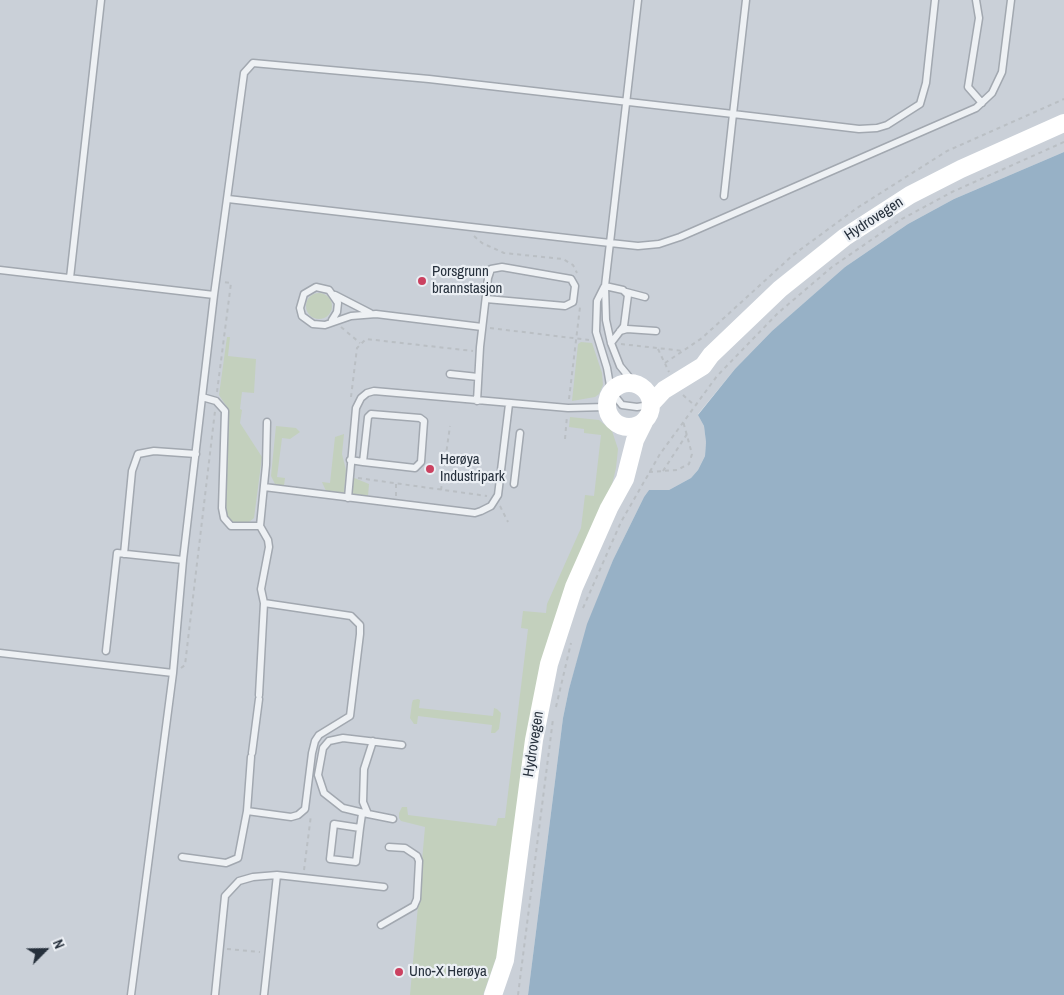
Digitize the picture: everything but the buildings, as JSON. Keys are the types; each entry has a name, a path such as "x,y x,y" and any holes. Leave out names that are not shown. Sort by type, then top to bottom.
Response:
{"street":[{"name":"Hydrovegen","path":"493,995 503,971 510,931 528,777 542,694 568,603 612,502 625,478 634,440 648,416 651,404 664,390 703,366 711,355 813,261 875,217 910,195 961,169 1064,123"},
{"name":"Hydrovegen","path":"612,502 622,452 620,435 616,424 611,419 608,399 617,385 636,384 671,377 711,355"},
{"path":"636,384 647,392 651,404"},
{"path":"616,424 630,428 644,422"}],"lane":[{"path":"70,278 101,0"},
{"path":"636,384 620,366 611,343 606,320 605,286 638,0"},
{"path":"724,196 746,0"},
{"path":"131,995 173,673 183,560 214,295 244,73 253,63 429,79 859,128 877,128 887,125 920,104 926,83 935,0"},
{"path":"976,0 979,18 968,87 982,103"},
{"path":"228,199 610,243 647,246 668,242 958,118 982,103 995,88 1002,72 1011,0"},
{"path":"477,401 482,327 488,278 491,269 571,279 575,286 573,302 565,306 486,299"},
{"path":"0,270 214,295"},
{"path":"605,286 645,297"},
{"path":"605,286 597,301 596,332 607,368 608,399"},
{"path":"376,314 332,320 325,325 313,324 302,316 300,301 304,294 316,287 330,290 356,308 376,314 482,327"},
{"path":"611,343 626,321 626,292"},
{"path":"332,320 338,308 335,295"},
{"path":"620,331 627,329 656,331"},
{"path":"450,374 478,377"},
{"path":"348,498 348,477 356,408 367,393 374,391 568,408 608,399 622,405 637,407 651,404"},
{"path":"202,397 216,402 225,411 222,491 224,518 231,526 260,526"},
{"path":"264,487 475,513 487,509 495,501 500,483 509,404"},
{"path":"350,460 363,462 415,468 421,462 424,421 420,418 371,414 368,417 363,462"},
{"path":"182,857 226,863 235,860 240,854 259,697 264,603 261,589 269,547 268,540 260,526 267,422"},
{"path":"514,484 520,433"},
{"path":"124,554 135,458 138,454 147,451 196,454"},
{"path":"106,650 117,553 183,560"},
{"path":"246,811 291,817 298,815 305,809 315,742 319,736 350,716 360,634 360,625 351,616 264,603"},
{"path":"0,654 173,673"},
{"path":"393,819 343,808 328,798 321,787 319,766 323,748 329,741 343,738 402,745"},
{"path":"360,828 334,824 330,859 356,862 360,828 365,814 362,802 362,789 365,763 373,741"},
{"path":"380,925 414,906 417,899 419,861 417,856 405,848 389,847"},
{"path":"264,995 277,875"},
{"path":"215,995 225,896 239,881 253,877 277,875 384,888"}],"path":[{"path":"580,614 621,522 649,472 683,421 734,356 791,301 850,253 900,220 937,199 1064,142"},
{"path":"173,673 185,665 231,283 216,282"},
{"path":"332,320 360,343"},
{"path":"482,327 592,340"},
{"path":"619,344 677,351 688,348"},
{"path":"649,472 662,473 684,468 689,464 692,454 683,421"},
{"path":"441,490 450,426"},
{"path":"662,473 687,434"},
{"path":"348,477 488,496 502,509 508,522"},
{"path":"396,484 396,504"},
{"path":"518,995 554,715 572,641"},
{"path":"303,878 312,814"},
{"path":"220,948 268,953"}],"shaded area":[{"name":"Herøya Industripark","path":"0,0 1064,0 1064,152 954,199 908,224 845,267 772,331 735,369 698,414 704,426 706,442 705,456 698,470 691,478 669,490 649,490 644,497 613,560 588,624 569,689 563,718 528,995 0,995"}],"green space":[{"path":"319,293 328,297 332,306 328,315 319,319 310,315 306,306 310,297"},
{"path":"227,337 230,337 228,356 256,359 254,393 242,392 240,409 242,410 240,423 262,457 254,518 249,522 233,522 226,515 227,407 219,395"},
{"path":"581,342 592,343 602,373 603,385 599,394 595,397 572,401 578,344"},
{"path":"570,417 599,420 612,431 618,449 616,468 611,489 578,562 501,944 483,995 410,995 425,827 401,821 399,813 402,807 407,807 408,815 496,826 498,818 505,818 528,629 521,628 523,611 546,613 547,604 581,528 585,495 594,496 601,435 584,433 584,429 569,427"},
{"path":"276,426 296,428 300,432 290,439 282,438 277,477 285,478 284,486 275,484 271,476"},
{"path":"344,434 342,454 346,470 344,493 326,491 322,482 330,483 335,437"},
{"path":"352,477 369,484 368,496 348,493"},
{"path":"413,700 420,700 419,708 493,716 494,708 497,709 501,713 499,729 495,733 491,733 492,725 418,716 417,724 414,724 410,718 412,703"}],"water":[{"path":"1064,152 1064,995 528,995 563,718 569,689 587,624 613,560 644,497 649,490 669,490 691,478 698,470 705,456 706,442 704,426 698,415 735,369 772,331 845,267 908,224 954,199"}],"place":[{"name":"Porsgrunn brannstasjon","path":"422,281"},
{"name":"Herøya Industripark","path":"430,469"},
{"name":"Uno-X Herøya","path":"399,972"}]}
